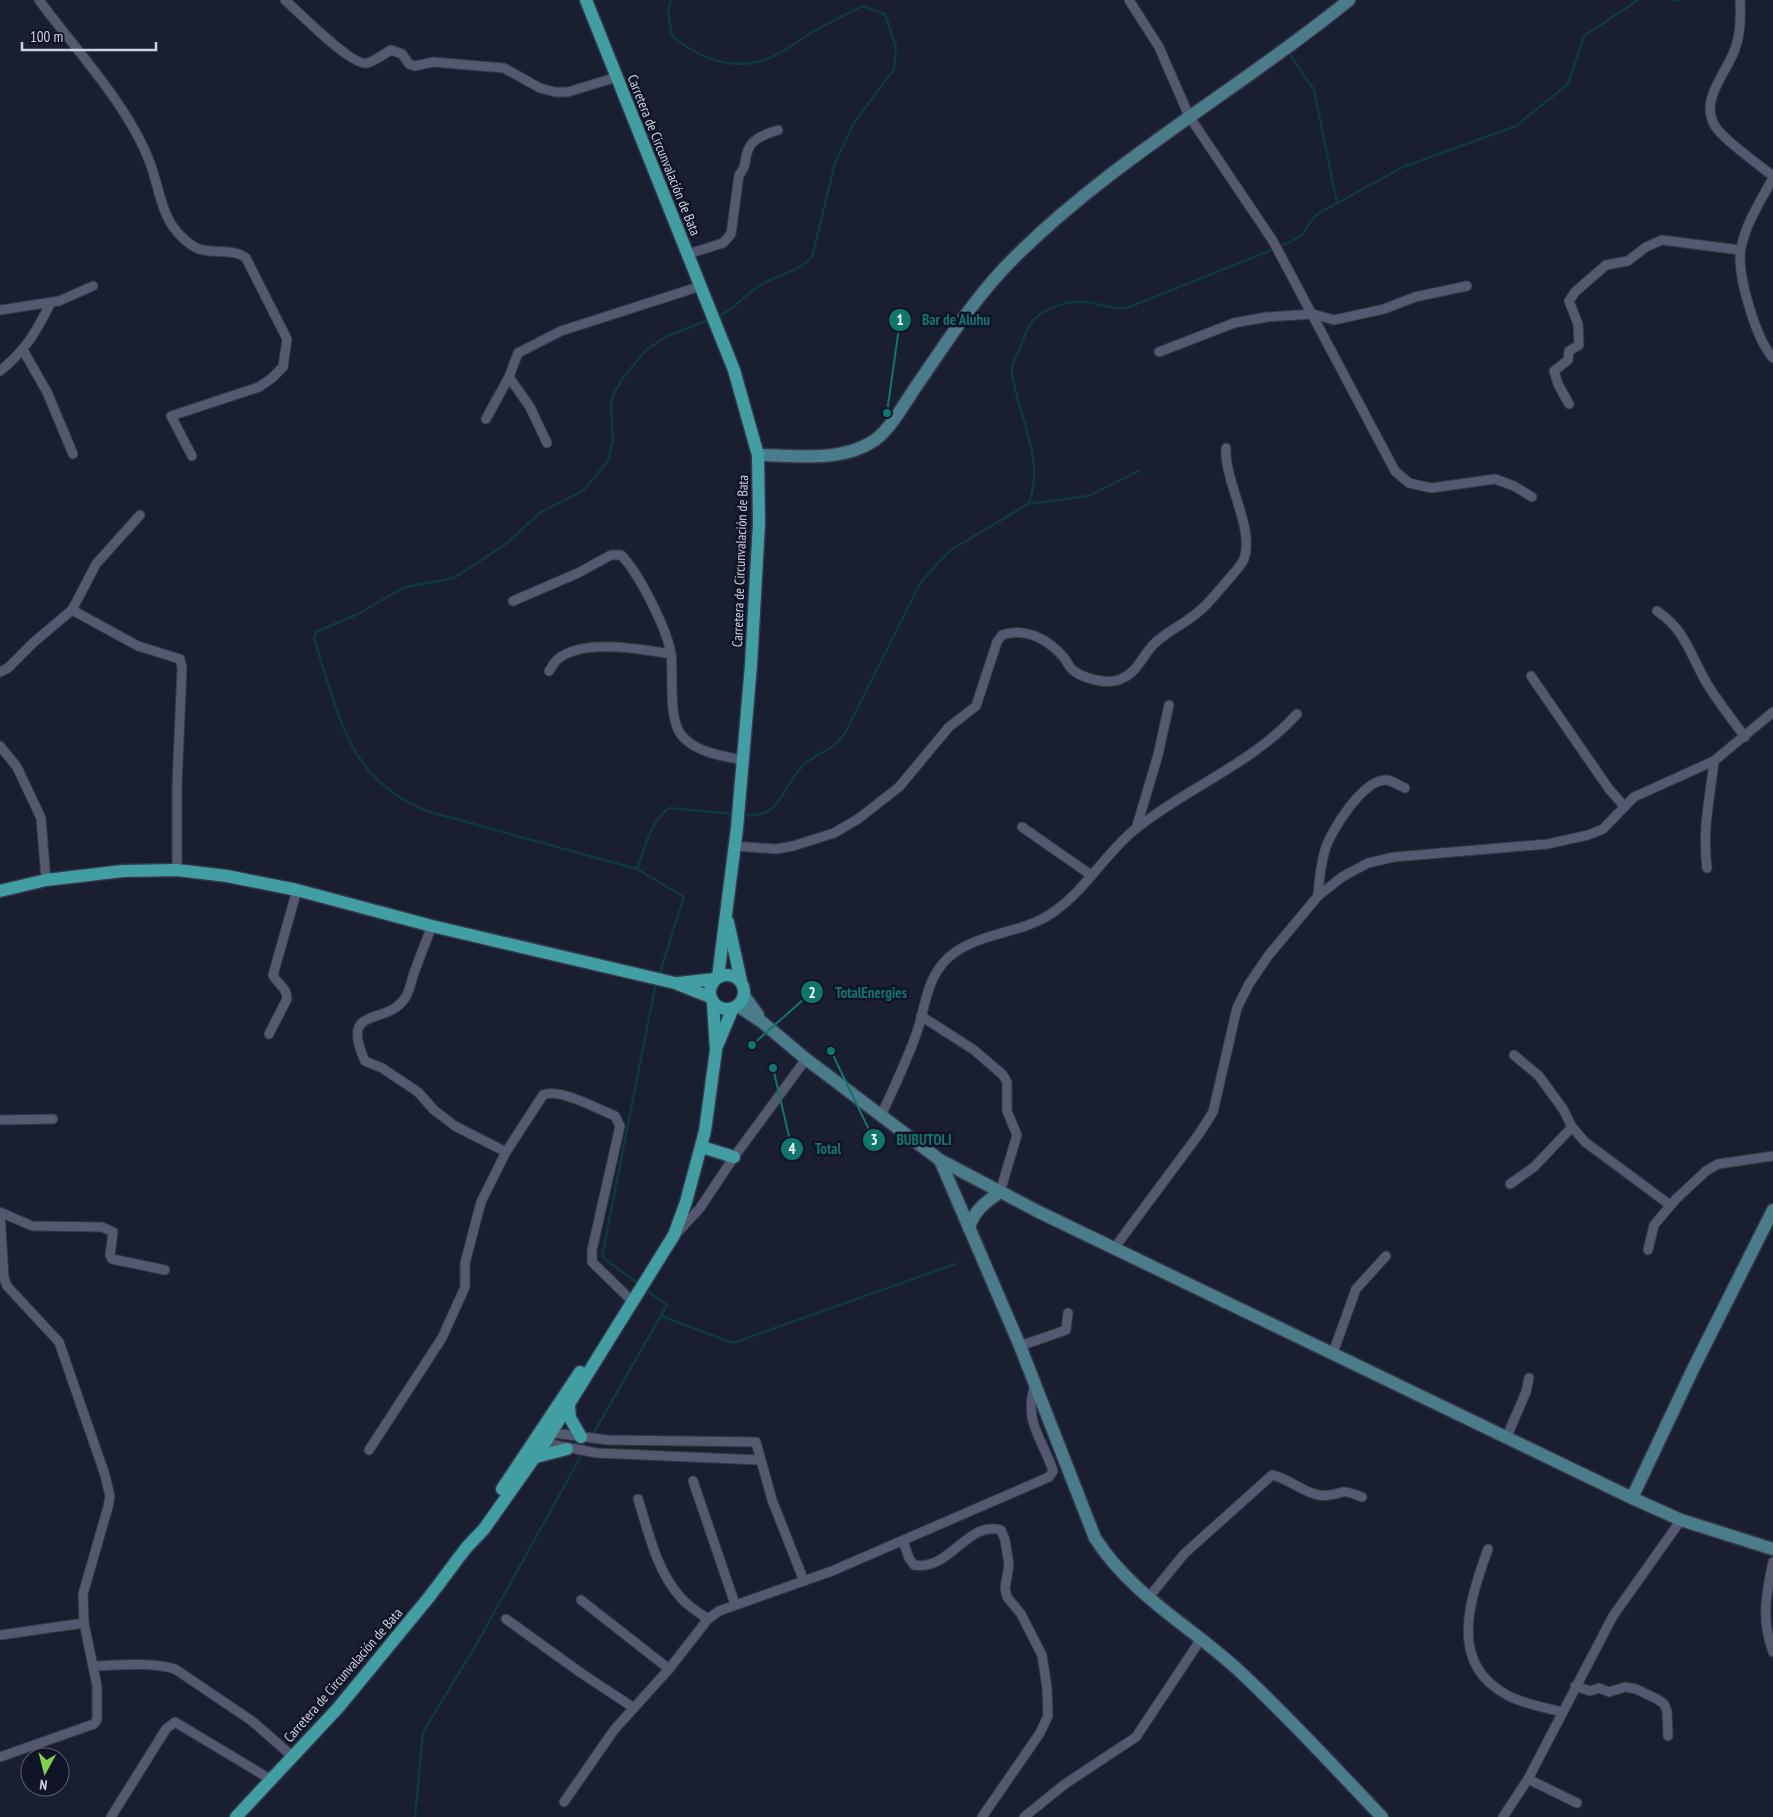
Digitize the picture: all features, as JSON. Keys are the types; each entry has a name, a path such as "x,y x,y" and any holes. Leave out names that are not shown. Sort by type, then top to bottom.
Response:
{"main road":[{"name":"Carretera de Circunvalación de Bata","path":"586,0 710,311 719,329 734,370 758,455 759,523 751,666 737,828 717,978"},
{"path":"0,891 46,880 123,871 176,870 228,876 297,890 432,926 671,982 712,1000 722,1009 739,1004 741,980 732,975 671,982"},
{"name":"Carretera de Circunvalación de Bata","path":"726,912 741,980"},
{"path":"712,1000 710,988 717,978"},
{"name":"Carretera de Circunvalación de Bata","path":"466,1548 479,1523 543,1437 569,1406 674,1235 702,1147 716,1050 712,1000"},
{"name":"Carretera de Circunvalación de Bata","path":"716,1050 739,1004"},
{"path":"702,1147 734,1157"},
{"name":"Carretera de Circunvalación de Bata","path":"236,1817 338,1708 430,1596 466,1548 484,1529 536,1457 543,1437 620,1315 633,1301"},
{"path":"569,1406 570,1418 582,1438"},
{"path":"536,1457 569,1450"}],"street":[{"path":"39,0 109,90 126,117 150,163 157,191 173,228 198,248 240,254 246,258 287,339 283,367 259,387 171,416 192,456"},
{"path":"285,0 326,38 357,63 367,63 391,50 402,54 409,64 415,66 433,62 504,68 540,88 555,92 568,92 617,77"},
{"path":"1128,0 1159,47 1189,116 1273,241 1313,314 1329,350 1395,471 1408,483 1430,488 1495,479 1514,486 1532,497"},
{"path":"758,455 835,456 860,450 877,438 898,413 967,313 1010,262 1081,198 1189,116 1301,39 1349,0"},
{"path":"1740,0 1742,23 1735,49 1714,89 1710,115 1719,132 1773,177 1748,225 1740,250 1744,290 1757,329 1773,358"},
{"path":"688,254 723,243 731,234 739,175 744,168 747,153 753,141 778,130"},
{"path":"1569,404 1558,384 1554,371 1568,360 1569,351 1579,345 1580,333 1569,301 1582,286 1606,265 1628,261 1646,247 1662,240 1740,250"},
{"path":"0,310 51,302 92,286"},
{"path":"496,400 486,419 509,377 518,354 549,337 701,286"},
{"path":"1159,352 1234,323 1266,317 1313,314 1334,320 1384,309 1415,297 1467,286"},
{"path":"0,371 32,340 51,302"},
{"path":"23,350 47,392 74,454"},
{"path":"509,377 530,407 547,443"},
{"path":"734,846 776,849 793,846 834,833 858,819 899,787 949,727 976,706 997,642 1002,635 1011,632 1024,633 1043,639 1066,660 1074,671 1091,678 1108,682 1120,680 1135,671 1154,644 1200,612 1244,559 1246,545 1243,525 1238,499 1225,461 1226,448"},
{"path":"0,672 8,668 34,642 72,610 96,564 140,515"},
{"path":"513,601 578,573 611,555 621,555 630,564 666,635 671,654 673,708 676,727 683,737 699,748 743,760"},
{"path":"72,610 138,646 180,659 182,668 176,870"},
{"path":"1657,611 1672,621 1679,629 1708,685 1745,737"},
{"path":"549,671 558,660 568,653 588,648 636,648 671,654"},
{"path":"1531,676 1609,789 1624,806"},
{"path":"1136,829 1158,755 1169,705"},
{"path":"1115,1247 1199,1134 1213,1112 1237,1008 1249,984 1268,956 1318,896 1342,877 1368,863 1394,857 1548,844 1588,835 1603,828 1634,797 1714,761 1773,712"},
{"path":"881,1116 905,1063 921,1016 927,991 934,976 949,957 990,937 1022,929 1050,915 1072,897 1111,850 1136,829 1244,758 1282,730 1297,714"},
{"path":"0,746 17,767 41,818 46,880"},
{"path":"1707,868 1704,846 1714,761"},
{"path":"1318,896 1325,849 1340,820 1369,786 1374,783 1388,780 1404,788"},
{"path":"1022,827 1091,875"},
{"path":"269,1034 286,999 283,986 276,980 274,975 297,890"},
{"path":"432,926 406,997 391,1011 375,1014 361,1024 356,1034 358,1046 365,1061 382,1068 418,1092 434,1110 455,1126 506,1152"},
{"path":"739,1004 806,1059 940,1160 1000,1192 1632,1498 1681,1520 1773,1549"},
{"path":"921,1016 974,1050 1002,1075 1007,1082 1007,1110 1016,1130 1017,1140 1000,1192 978,1208 969,1228"},
{"path":"1514,1055 1539,1076 1563,1109 1572,1127 1585,1142 1612,1164 1670,1205"},
{"path":"674,1235 700,1208 734,1157 806,1059"},
{"path":"369,1450 442,1338 465,1287 465,1263 481,1202 506,1152 543,1095 548,1092 569,1097 615,1116 620,1126 592,1250 592,1262 633,1301"},
{"path":"0,1120 53,1119"},
{"path":"1510,1184 1534,1167 1572,1127"},
{"path":"1648,1250 1654,1225 1670,1205 1706,1171 1718,1164 1773,1156"},
{"path":"940,1160 1020,1346 1095,1538 1115,1567 1236,1669 1382,1817"},
{"path":"1632,1498 1693,1369 1773,1210"},
{"path":"0,1757 94,1724 97,1720 94,1666 84,1623 83,1594 110,1496 105,1475 59,1342 7,1286 4,1278 0,1213 32,1226 102,1226 113,1232 110,1255 112,1259 165,1270"},
{"path":"1333,1353 1356,1289 1386,1256"},
{"path":"1020,1346 1066,1330 1068,1313"},
{"path":"1507,1436 1526,1392 1528,1378"},
{"path":"564,1802 614,1730 669,1669 708,1619 735,1604 804,1580 902,1541 1050,1477 1053,1471 1031,1415 1030,1402 1035,1384"},
{"path":"543,1437 756,1442 772,1500 804,1580"},
{"path":"543,1437 569,1450 597,1454 760,1460"},
{"path":"1149,1597 1184,1554 1272,1475 1318,1495 1331,1496 1344,1492 1362,1497"},
{"path":"693,1481 735,1604"},
{"path":"638,1499 662,1570 681,1599 708,1619"},
{"path":"1503,1817 1528,1779 1574,1686 1613,1616 1681,1520"},
{"path":"902,1541 914,1565 924,1566 937,1563 981,1530 992,1528 1001,1530 1009,1565 1005,1588 1007,1597 1021,1614 1042,1655 1047,1688 1048,1716 1040,1733 982,1817"},
{"path":"1488,1549 1472,1594 1468,1647 1472,1661 1490,1684 1508,1696 1561,1712"},
{"path":"1773,1562 1764,1600 1766,1625 1773,1652"},
{"path":"581,1600 669,1669"},
{"path":"506,1619 581,1673 634,1708"},
{"path":"0,1635 84,1623"},
{"path":"1024,1817 1065,1784 1136,1737 1201,1639"},
{"path":"94,1666 165,1666 175,1669 252,1721 292,1756"},
{"path":"1574,1686 1590,1691 1599,1688 1609,1692 1626,1687 1657,1699 1664,1704 1667,1711 1668,1736"},
{"path":"111,1817 166,1729 175,1722 270,1779"},
{"path":"1528,1779 1577,1803"}],"waterway":[{"path":"671,0 668,12 672,36 697,53 722,62 736,64 764,60 778,54 817,29 862,6 885,14 896,47 894,69 854,123 835,163 812,257 793,271 765,283 717,317"},
{"path":"1279,247 1302,235 1319,213 1403,167 1516,126 1568,84 1584,36 1638,0"},
{"path":"1674,0 1679,0"},
{"path":"1291,56 1314,90 1337,203"},
{"path":"742,815 756,815 766,812 774,806 798,771 811,759 835,744 845,733 921,582 949,551 1028,504 1033,488 1033,455 1015,388 1012,366 1026,332 1035,319 1051,308 1075,302 1127,308 1274,249"},
{"path":"637,869 430,812 402,799 380,783 363,764 350,742 331,694 314,639 316,632 358,614 405,587 454,578 507,543 541,512 583,491 608,461 613,440 611,407 613,395 622,379 646,350 667,336 709,320"},
{"path":"1028,504 1088,496 1139,471"},
{"path":"659,975 684,897 637,869 649,836 657,821 669,808 734,814"},
{"path":"640,1285 602,1257 656,982"},
{"path":"661,1316 733,1343 955,1264"},
{"path":"592,1436 667,1305 646,1290"},
{"path":"415,1817 423,1732 476,1645 582,1454"}],"place":[{"name":"Bar de Aluhu","path":"887,413"},
{"name":"TotalEnergies","path":"752,1045"},
{"name":"BUBUTOLI","path":"831,1051"},
{"name":"Total","path":"773,1068"}]}
